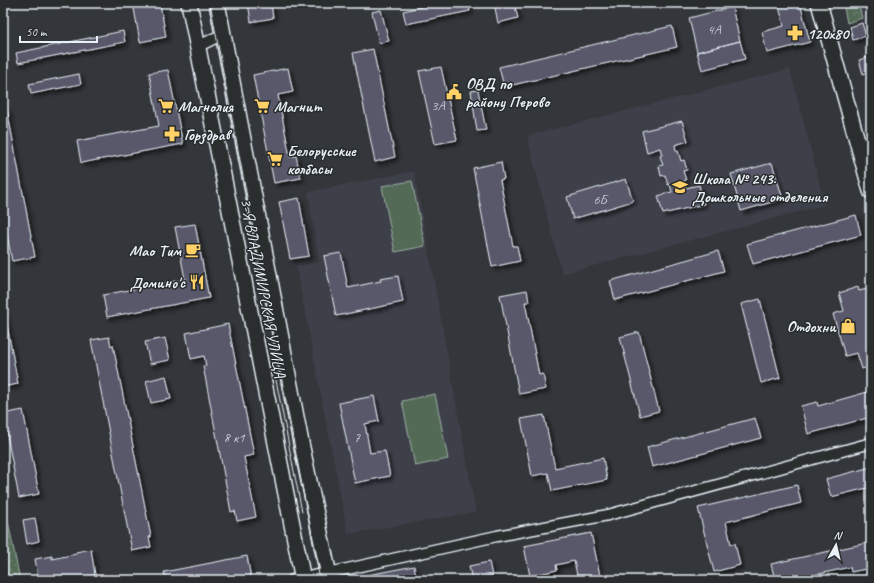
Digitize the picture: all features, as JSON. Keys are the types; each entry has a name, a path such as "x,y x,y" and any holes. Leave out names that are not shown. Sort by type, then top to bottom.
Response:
{"street":[{"name":"3-Я ВЛАДИМИРСКАЯ УЛИЦА","path":"189,3 199,46 299,579"},
{"name":"3-Я ВЛАДИМИРСКАЯ УЛИЦА","path":"217,3 305,463 330,577"},
{"path":"819,3 871,191"},
{"path":"199,46 223,34"},
{"path":"299,579 330,577 493,537 608,515 871,443"}],"shaded area":[{"path":"857,3 871,3 871,55 862,23"},
{"name":"Школа № 243. Дошкольные отделения","path":"790,69 825,205 562,274 527,136"},
{"path":"414,171 476,512 348,534 296,266 319,262 308,192"}],"green space":[{"path":"843,3 858,3 862,18 847,23"},
{"path":"412,181 425,246 395,252 382,186"},
{"path":"435,394 448,459 415,466 402,401"},
{"path":"3,497 20,580 3,580"}],"building":[{"path":"133,3 160,3 166,37 140,42"},
{"path":"248,3 271,3 273,18 251,22"},
{"path":"439,3 468,3 470,11 406,24 403,11"},
{"path":"494,3 514,3 518,18 498,23"},
{"path":"778,3 800,3 810,42 767,53 762,32 784,26"},
{"path":"732,7 740,41 697,52 689,18"},
{"path":"381,10 389,41 379,43 372,12"},
{"path":"862,23 866,36 853,40 850,27"},
{"path":"672,26 677,47 504,87 499,67"},
{"path":"123,31 125,42 18,63 16,53"},
{"path":"740,41 745,59 702,70 697,52"},
{"path":"373,49 395,157 375,162 353,53"},
{"path":"871,56 871,72 863,74 859,60"},
{"path":"441,67 457,140 435,144 419,71"},
{"path":"288,68 293,92 278,95 290,157 296,156 301,178 274,183 253,75"},
{"path":"168,70 183,144 81,163 77,141 159,126 149,73"},
{"path":"79,74 81,84 31,94 29,84"},
{"path":"478,90 486,130 477,131 471,91"},
{"path":"7,109 35,257 12,261 3,214 3,110"},
{"path":"682,121 688,141 675,145 676,151 678,151 681,161 684,160 687,170 683,171 686,180 684,181 686,188 699,185 704,204 663,214 658,196 672,192 670,184 668,185 665,175 661,176 659,166 663,165 660,156 662,155 660,148 647,152 642,131"},
{"path":"501,162 504,179 500,180 513,246 517,246 520,261 492,267 473,168"},
{"path":"772,163 783,199 741,211 731,174"},
{"path":"626,179 633,201 573,219 567,197"},
{"path":"299,198 309,256 290,259 279,202"},
{"path":"856,215 861,235 753,264 747,244"},
{"path":"195,224 209,298 107,317 103,295 185,279 175,227"},
{"path":"718,251 724,271 615,300 610,281"},
{"path":"341,253 348,288 381,281 380,279 398,276 403,302 336,316 324,256"},
{"path":"858,287 859,291 871,288 871,366 862,369 857,353 845,356 833,314 844,311 839,293"},
{"path":"527,290 529,302 525,302 539,375 543,374 546,389 519,394 500,295"},
{"path":"760,299 780,378 761,383 741,304"},
{"path":"3,304 18,384 3,387"},
{"path":"228,324 254,455 244,457 256,517 237,521 235,511 231,512 203,366 206,366 204,356 191,359 186,333"},
{"path":"639,332 659,411 640,416 620,337"},
{"path":"109,337 111,346 113,345 151,537 149,537 151,547 132,551 91,340"},
{"path":"165,338 170,360 150,364 145,342"},
{"path":"166,376 171,399 151,403 146,381"},
{"path":"871,391 871,417 808,434 801,406 817,402 818,406"},
{"path":"374,396 379,421 365,424 370,453 385,451 390,476 355,483 339,403"},
{"path":"23,410 39,494 19,498 3,414"},
{"path":"544,415 555,468 603,458 607,480 552,491 548,473 532,476 521,419"},
{"path":"755,418 761,438 652,467 647,447"},
{"path":"871,467 871,487 831,497 826,479"},
{"path":"797,485 801,503 726,522 731,544 735,543 740,565 714,572 698,508"},
{"path":"35,518 39,541 27,544 23,520"},
{"path":"591,533 601,580 578,580 574,561 556,565 557,570 530,576 524,546"},
{"path":"871,542 871,568 851,572 850,567 802,578 803,580 775,580 771,564"},
{"path":"91,549 95,575 69,580 39,580 35,559 52,556 52,559"},
{"path":"247,556 251,578 242,580 166,580 164,572"},
{"path":"489,562 493,580 472,580 469,566"},
{"path":"414,566 417,580 347,580 347,579"}],"tram line":[{"path":"210,3 320,580"},
{"path":"276,380 302,512"}],"place":[{"name":"120x80","path":"795,33"},
{"name":"ОВД по району Перово","path":"454,92"},
{"name":"Магнолия","path":"166,106"},
{"name":"Магнит","path":"262,106"},
{"name":"Горздрав","path":"172,134"},
{"name":"Белорусские колбасы","path":"275,159"},
{"name":"Школа № 243. Дошкольные отделения","path":"680,187"},
{"name":"Мао Тим","path":"193,250"},
{"name":"Домино'c","path":"197,282"},
{"name":"Отдохни","path":"848,326"}]}
